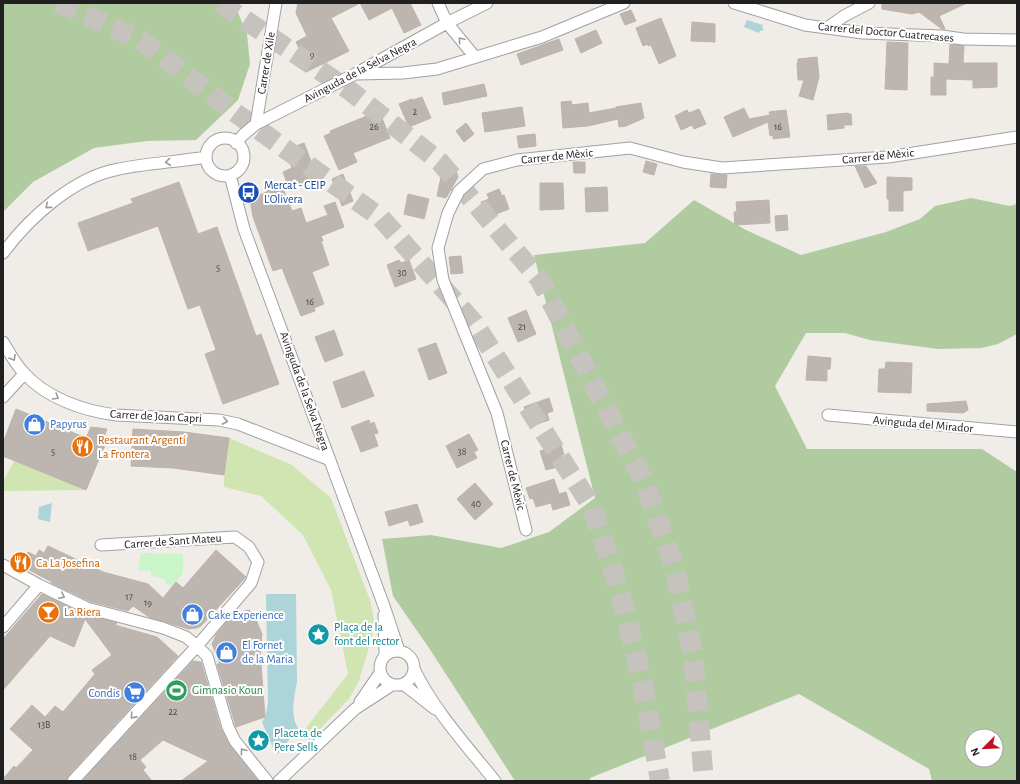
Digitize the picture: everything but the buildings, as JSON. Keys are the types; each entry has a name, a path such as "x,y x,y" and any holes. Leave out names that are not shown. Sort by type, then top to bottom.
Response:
{"street":[{"name":"Carrer de Xile","path":"256,124 276,3"},
{"path":"438,3 446,23 475,57"},
{"name":"Avinguda de la Selva Negra","path":"236,142 256,124 355,74 446,23 487,3"},
{"path":"355,74 404,73 437,68 542,37 624,3"},
{"name":"Carrer del Doctor Cuatrecases","path":"734,3 804,26 863,33 942,36 963,39 1017,40"},
{"path":"827,28 844,16 869,3"},
{"name":"Carrer de Mèxic","path":"526,530 498,413 443,280 438,248 448,213 459,191 483,169 517,160 630,148 683,162 722,168 888,157 1017,137"},
{"path":"227,138 236,142 243,151 243,161 238,170 230,175 223,176 213,172 207,163 206,157 209,147 217,140 227,138"},
{"path":"3,253 24,228 56,199 72,188 91,178 118,169 206,157"},
{"name":"Avinguda de la Selva Negra","path":"230,175 244,228 384,606 399,651 404,652 409,656 414,669 411,677 355,709"},
{"name":"Carrer de Joan Capri","path":"3,342 24,374 55,396 80,408 116,415 219,420 238,424 330,460"},
{"path":"3,397 24,374"},
{"name":"Avinguda del Mirador","path":"828,415 1017,432"},
{"name":"Carrer de Sant Mateu","path":"74,781 197,646 251,583 258,562 248,547 235,537 101,545"},
{"path":"3,565 38,585 87,608 163,628 186,637 197,646 207,656 228,727 235,741 267,781"},
{"path":"3,627 38,585"},
{"name":"Avinguda de la Selva Negra","path":"279,781 355,709 380,673 380,662 385,655 384,606"},
{"path":"385,655 393,651 399,651"},
{"path":"414,669 422,686 439,712 495,781"},
{"path":"380,673 382,678 397,685 439,712"}],"green space":[{"path":"3,3 234,3 247,34 250,64 238,100 196,140 147,141 94,148 33,182 3,212"},
{"path":"971,198 1010,206 1017,204 1017,334 998,344 981,348 938,349 870,340 845,333 806,333 775,386 807,449 982,449 1017,472 1017,781 932,781 929,769 799,694 590,778 590,781 515,781 429,648 393,596 382,539 431,535 501,548 549,532 595,498 534,255 645,243 694,200 746,230 801,255 886,232 920,219 935,206"},
{"path":"229,438 292,465 331,498 370,600 374,619 372,637 359,681 349,699 309,740 302,733 348,674 331,590 303,535 261,496 224,487 224,475"},
{"path":"14,461 86,490 3,491 3,482"},
{"path":"141,553 183,554 183,573 173,585 165,584 165,579 151,576 151,571 138,570"}],"water":[{"path":"747,20 763,25 762,27 764,30 760,31 759,33 744,27"},
{"path":"52,503 50,522 38,519 39,507"},
{"path":"266,594 296,594 297,682 293,712 298,728 278,754 274,750 262,722 265,717 268,703"}],"tunnel":[{"path":"58,3 141,40 237,114 381,218 474,323 592,507 620,592 642,680 660,781"},
{"path":"220,3 349,90 440,162 540,280 646,486 675,570 693,654 704,781"}],"place":[{"name":"Mercat - CEIP L'Olivera","path":"249,192"},
{"name":"Papyrus","path":"34,424"},
{"name":"Restaurant Argentí La Frontera","path":"83,447"},
{"name":"Ca La Josefina","path":"21,563"},
{"name":"La Riera","path":"49,612"},
{"name":"Cake Experience","path":"192,615"},
{"name":"Plaça de la font del rector","path":"318,634"},
{"name":"El Fornet de la Maria","path":"226,652"},
{"name":"Gimnasio Koun","path":"177,690"},
{"name":"Condis","path":"135,693"},
{"name":"Placeta de Pere Sells","path":"259,740"}]}
